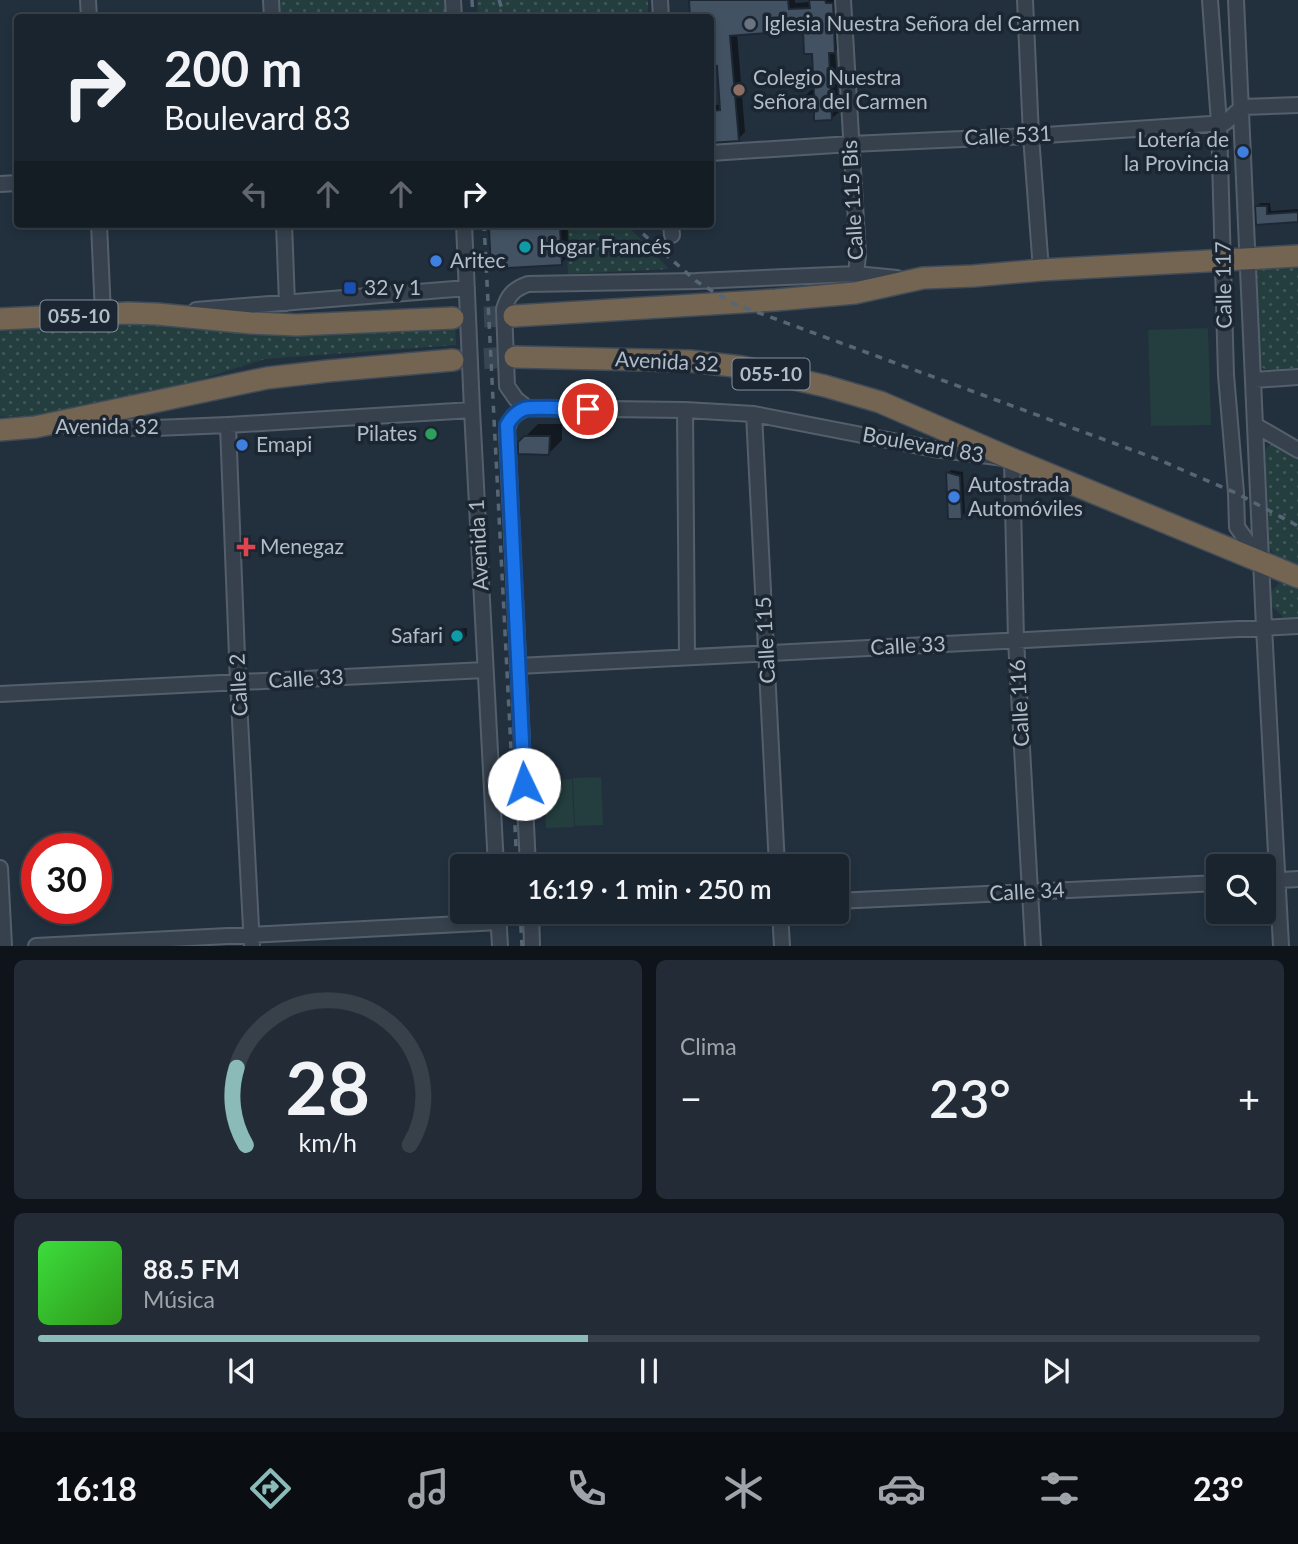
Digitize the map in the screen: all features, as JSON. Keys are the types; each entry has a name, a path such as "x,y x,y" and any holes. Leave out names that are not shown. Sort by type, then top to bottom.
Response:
{"highway":[{"path":"514,316 776,300 855,293 914,280 1041,270 1298,256"},
{"name":"055-10","path":"0,320 157,314 297,325 453,318"},
{"name":"Avenida 32","path":"515,357 690,361 742,367 880,402 1012,459"},
{"name":"Avenida 32","path":"0,429 35,427 267,378 453,360"},
{"name":"Boulevard 83","path":"1012,459 1298,577"}],"street":[{"name":"Calle 115 Bis","path":"843,0 858,255 856,274"},
{"path":"1025,0 1041,270"},
{"name":"Calle 117","path":"1210,0 1222,123 1226,375 1237,527 1262,562"},
{"name":"Calle 117","path":"1236,0 1262,562 1269,854"},
{"path":"1243,138 1236,130 1222,123 1242,107 1298,105"},
{"name":"Calle 531","path":"714,153 1222,123"},
{"path":"99,228 103,314"},
{"path":"284,228 287,303"},
{"name":"Avenida 1","path":"464,228 495,854"},
{"path":"527,408 511,393 506,380 504,309 511,293 528,284 696,281 856,274 914,280"},
{"path":"157,314 467,288"},
{"path":"1253,380 1298,377"},
{"name":"Avenida 1","path":"527,408 510,418 506,432 527,854"},
{"name":"Boulevard 83","path":"527,408 685,410 754,415 934,449 1012,459"},
{"name":"Avenida 32","path":"35,427 155,428 472,410"},
{"path":"685,410 687,657"},
{"name":"Calle 115","path":"754,415 776,854"},
{"name":"Calle 2","path":"228,425 252,940"},
{"path":"1255,425 1298,450"},
{"name":"Calle 116","path":"1012,459 1016,640 1032,946"},
{"name":"Calle 33","path":"518,666 1298,626"},
{"name":"Calle 33","path":"0,694 485,670"},
{"path":"0,868 4,946"},
{"path":"1276,880 1298,879"},
{"name":"Calle 34","path":"849,900 1206,884"},
{"name":"Calle 117","path":"1276,916 1281,946"},
{"path":"36,946 252,940 450,922"},
{"path":"499,924 500,946"},
{"path":"531,924 532,946"},
{"path":"781,924 782,946"}],"green space":[{"path":"280,0 448,0 449,14 280,14"},
{"path":"477,0 648,0 648,14 478,14"},
{"path":"566,228 630,228 669,269 568,274"},
{"path":"1298,263 1298,368 1265,370 1259,364 1254,265"},
{"path":"137,320 455,324 456,345 265,359 102,411 0,417 0,329"},
{"path":"1208,328 1211,425 1151,426 1148,330"},
{"path":"1276,443 1298,456 1298,567 1277,557 1269,546 1263,453 1267,447"},
{"path":"1279,583 1298,583 1298,618 1285,619 1271,605 1271,592"},
{"path":"601,777 603,825 575,826 573,778"},
{"path":"572,779 574,827 546,828 544,780"}],"building":[{"path":"689,0 788,0 789,9 810,8 809,0 833,3 835,53 829,53 832,120 814,121 814,109 803,110 802,96 814,96 812,54 804,54 803,30 730,36 739,141 714,143 714,111 720,110 717,66 714,66 714,14 690,14"},
{"path":"1255,206 1267,206 1267,214 1298,212 1298,222 1256,225"},
{"name":"Hogar Francés","path":"560,228 562,265 491,269 489,229"},
{"path":"524,436 550,436 549,455 518,454 518,442"},
{"name":"Autostrada Automóviles","path":"946,472 960,476 962,519 948,519"}],"tunnel":[{"path":"453,318 514,316"},
{"path":"453,360 515,357"}],"railway":[{"path":"472,0 473,14"},
{"path":"499,0 504,14"},
{"path":"484,228 516,854"},
{"path":"637,228 696,281 732,303 1157,459 1236,493 1298,526"},
{"path":"521,924 522,946"}],"place":[{"name":"Iglesia Nuestra Señora del Carmen","path":"750,24"},
{"name":"Colegio Nuestra Señora del Carmen","path":"739,90"},
{"name":"Lotería de la Provincia","path":"1243,152"},
{"name":"Hogar Francés","path":"525,247"},
{"name":"Aritec","path":"436,261"},
{"name":"32 y 1","path":"350,288"},
{"name":"Pilates","path":"431,434"},
{"name":"Emapi","path":"242,445"},
{"name":"Autostrada Automóviles","path":"954,497"},
{"name":"Menegaz","path":"246,547"},
{"name":"Safari","path":"457,636"}],"route":[{"path":"524,784 507,425 510,418 527,408 588,409"}]}
